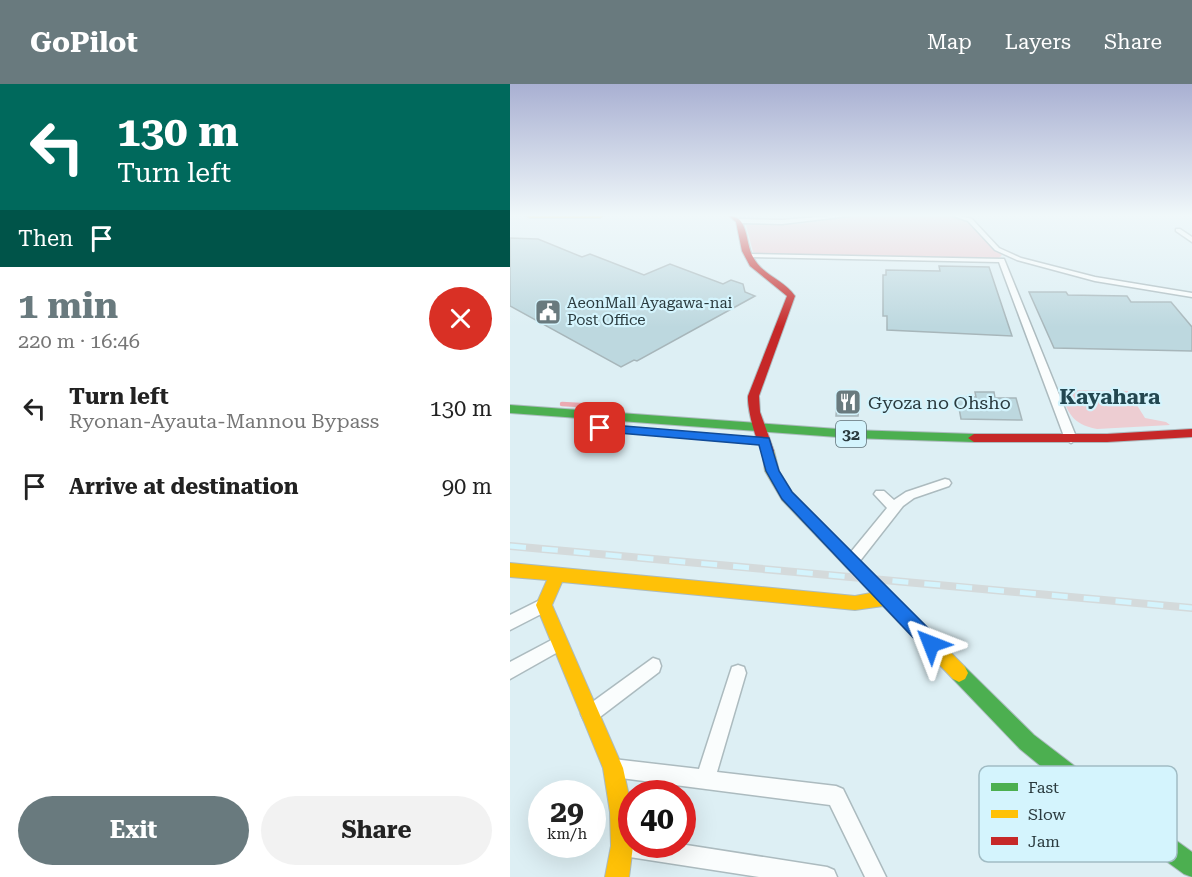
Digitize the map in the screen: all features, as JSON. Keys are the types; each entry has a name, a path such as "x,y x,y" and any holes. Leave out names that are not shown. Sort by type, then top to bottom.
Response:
{"main road":[{"path":"747,253 753,266 785,288 791,296 788,311 756,387 753,405 772,471 787,496 1028,742 1058,766"},
{"name":"32","path":"510,409 762,435 971,440 1070,446 1192,446"},
{"name":"32","path":"510,421 1006,452"},
{"name":"32","path":"1070,446 1192,433"},
{"path":"510,570 855,603 886,598"},
{"path":"558,574 544,605 613,768 618,796"},
{"path":"1177,855 1192,866"},
{"path":"617,877 620,858"}],"street":[{"path":"1006,253 1019,259 1095,279 1192,295"},
{"path":"748,256 1002,260 1070,446"},
{"path":"851,562 895,508 910,495 945,483"},
{"path":"880,495 895,508"},
{"path":"510,623 544,605"},
{"path":"510,671 559,643"},
{"path":"590,714 653,666"},
{"path":"705,779 738,673"},
{"path":"613,768 836,796 876,877"},
{"path":"696,857 827,877"}],"shaded area":[{"path":"756,253 1000,253 1002,255 999,258"},
{"path":"1059,390 1128,391 1145,418 1166,422 1170,425 1097,429 1088,427 1076,421 1072,416"}],"building":[{"path":"510,253 572,253 582,257 590,254 644,275 670,264 723,284 731,280 743,284 745,292 755,296 637,361 634,360 621,367 510,306"},
{"path":"939,266 989,267 1012,336 887,330 887,316 883,316 883,275 886,275 886,270 940,271"},
{"path":"1029,292 1127,296 1131,302 1171,302 1192,327 1192,351 1054,348"},
{"name":"Gyoza no Ohsho","path":"838,391 856,392 856,396 860,396 858,416 836,416"},
{"path":"975,392 994,392 995,398 1016,398 1022,420 961,419 957,397 976,397"}],"waterway":[{"path":"562,404 599,406"}],"railway":[{"path":"510,546 1192,608"}],"traffic: fast":[{"path":"510,409 851,434 974,438"},
{"path":"959,673 1027,742 1057,766"},
{"path":"1177,855 1192,866"}],"traffic: slow":[{"path":"768,451 772,471 787,496 959,673"},
{"path":"510,570 855,603 886,598"},
{"path":"558,574 544,605 613,768 621,812 622,846 617,877"}],"traffic: jam":[{"path":"747,253 758,270 783,287 791,296 762,369 754,396 754,412 768,451"},
{"path":"974,438 1107,438 1192,433"}],"place":[{"name":"AeonMall Ayagawa-nai Post Office","path":"548,312"},
{"name":"Gyoza no Ohsho","path":"848,402"}],"district":[{"name":"Kayahara","path":"1110,397"}],"route":[{"path":"600,428 764,441 772,471 787,496 931,644"}]}
